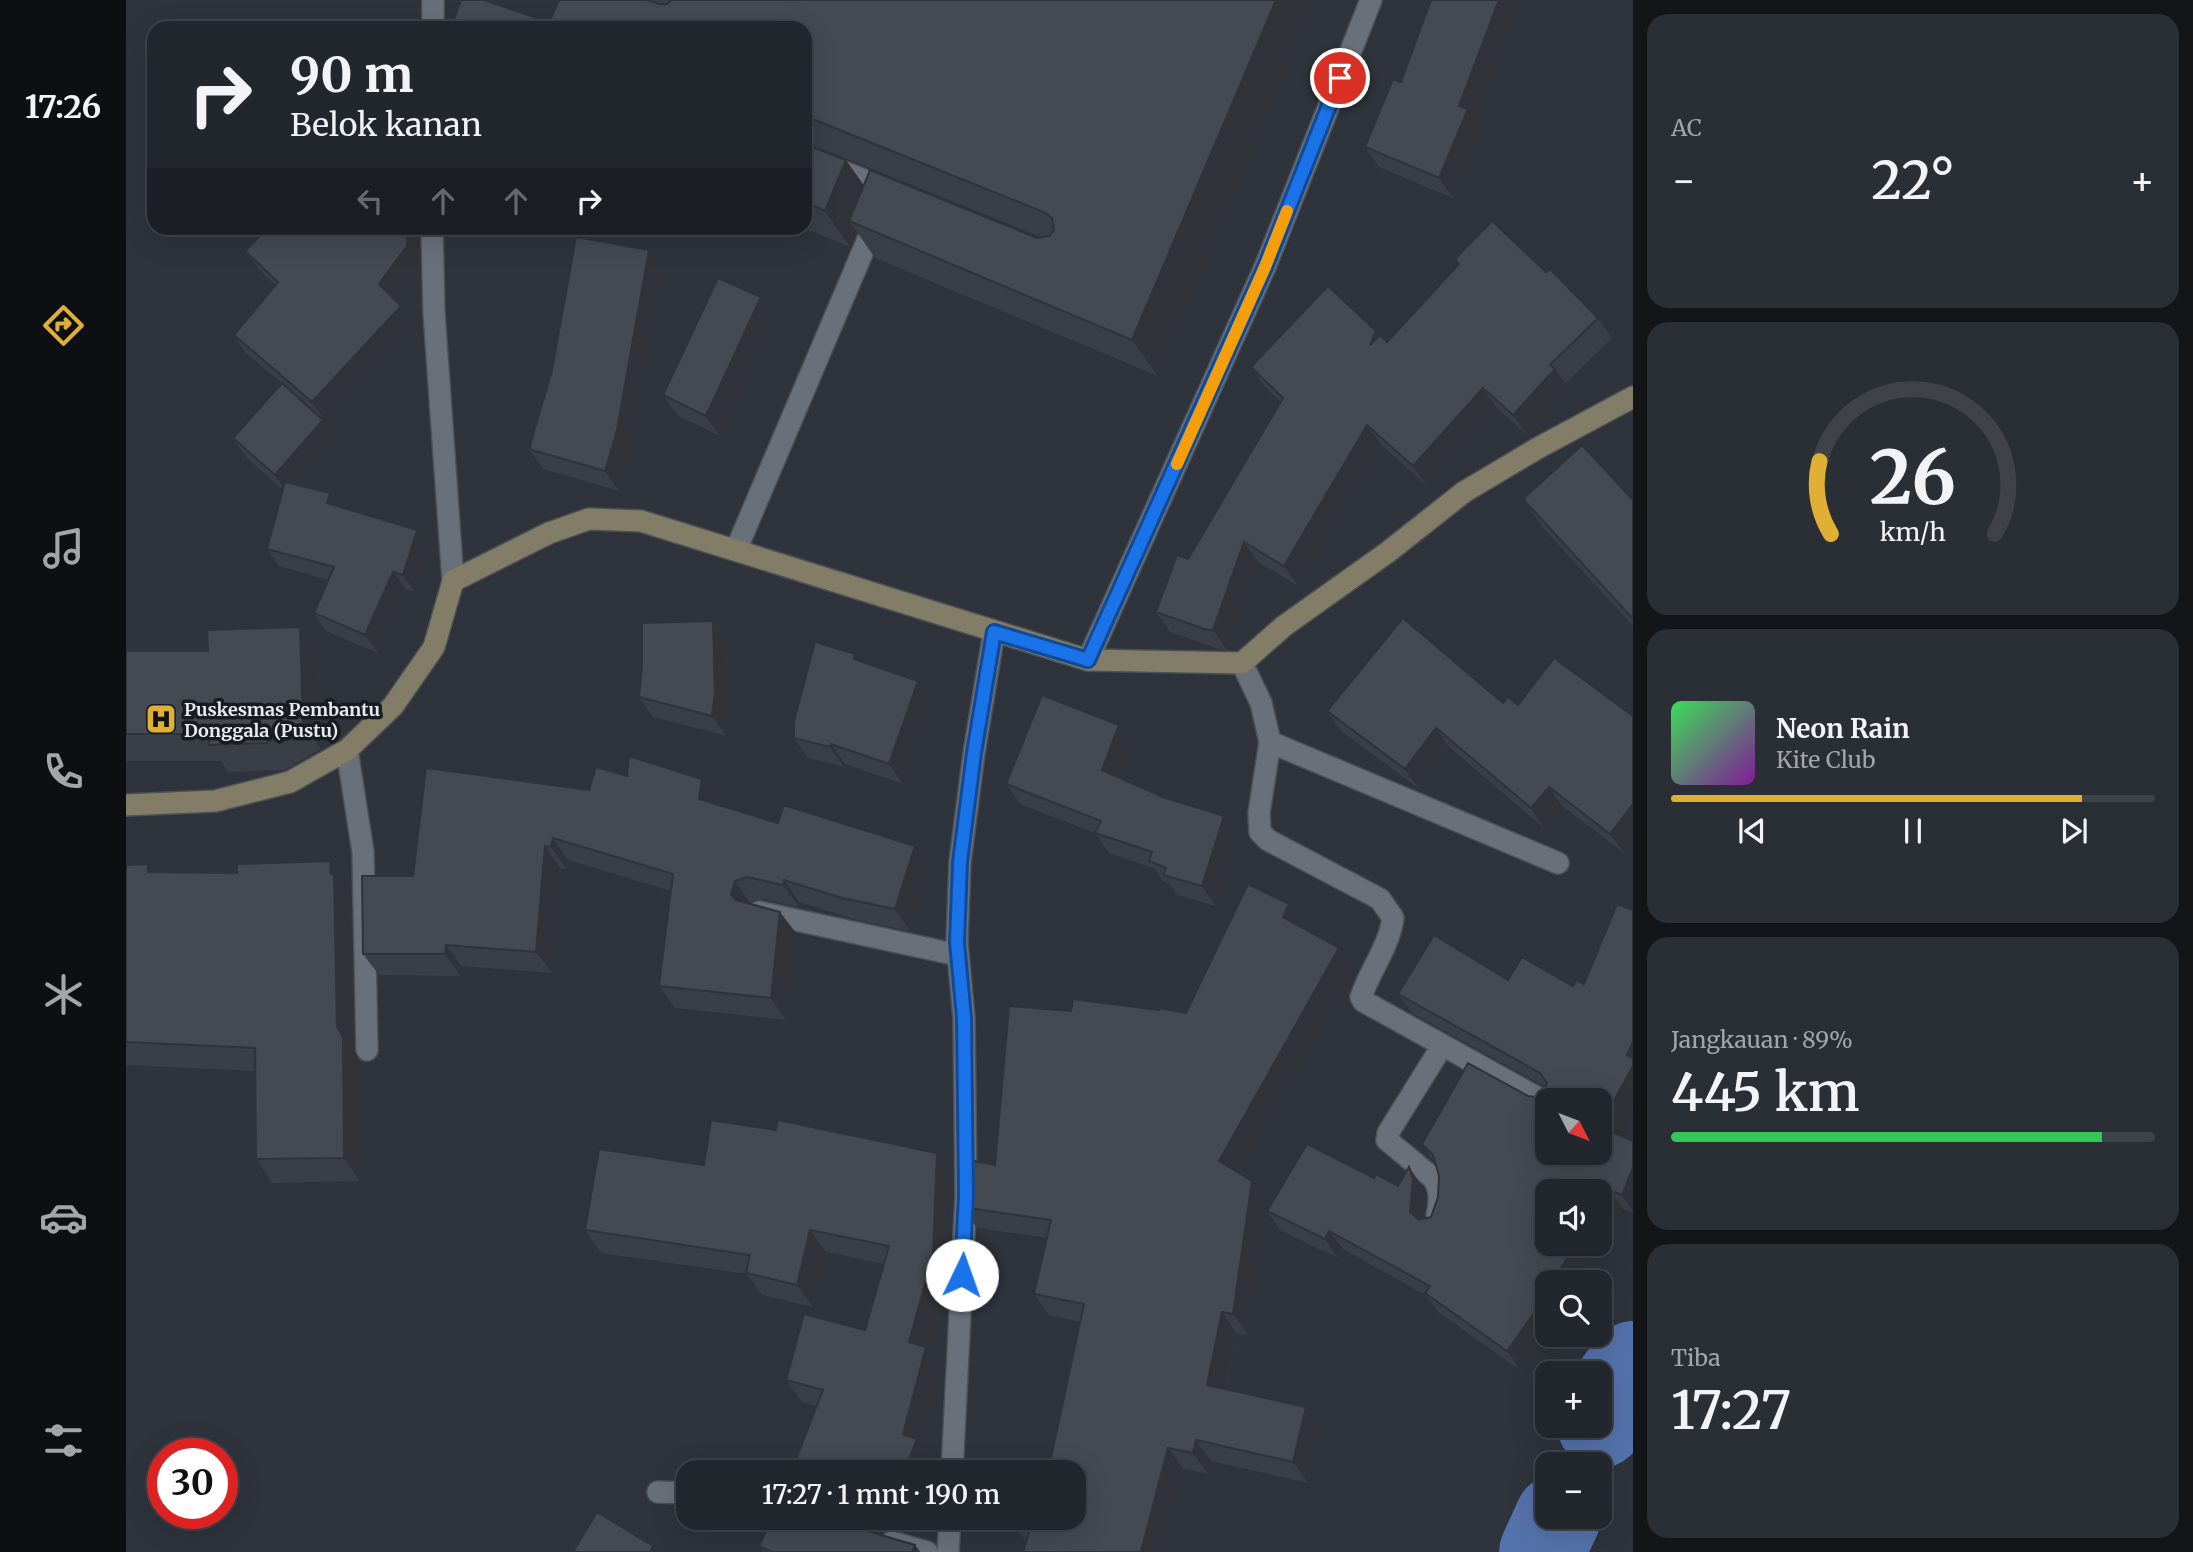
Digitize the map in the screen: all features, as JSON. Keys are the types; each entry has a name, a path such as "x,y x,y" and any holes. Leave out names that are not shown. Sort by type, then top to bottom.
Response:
{"street":[{"path":"433,0 433,21"},
{"path":"1088,660 1265,267 1371,0"},
{"path":"812,159 914,200"},
{"path":"736,550 889,190"},
{"path":"126,805 215,801 290,782 347,750 393,706 434,647 453,581 434,313 432,235"},
{"path":"453,581 549,533 589,519 641,522 1088,660 1242,663 1284,626 1388,552 1464,492 1633,397"},
{"path":"953,1460 966,1195 964,1018 958,955 960,862 994,632"},
{"path":"1242,663 1261,703 1270,742 1259,813 1260,832 1268,840 1373,895 1385,904 1393,918 1391,933 1365,986 1362,999 1374,1009 1535,1097"},
{"path":"1270,742 1558,863"},
{"path":"347,750 363,852 367,1050"},
{"path":"759,912 958,955"},
{"path":"1435,1226 1440,1203 1434,1179 1387,1140 1388,1133 1442,1046"},
{"path":"658,1492 676,1493"},
{"path":"948,1552 949,1530"},
{"path":"875,1536 927,1552"}],"building":[{"path":"461,0 484,0 546,21 454,21"},
{"path":"559,0 648,0 667,4 671,0 1276,0 1132,340 849,221 870,170 1037,238 1049,236 1054,230 1052,218 1046,213 812,119 812,21 549,21"},
{"path":"1431,0 1499,0 1459,106 1468,109 1439,178 1365,147 1393,79 1401,82"},
{"path":"812,147 846,160 825,211 812,205"},
{"path":"1492,221 1546,272 1550,269 1598,318 1550,365 1555,369 1513,415 1483,388 1413,466 1367,425 1284,566 1244,542 1213,630 1156,612 1177,555 1188,559 1283,398 1251,367 1328,286 1376,331 1370,345 1380,335 1387,342 1459,264 1455,259"},
{"path":"261,235 407,235 407,246 379,284 401,306 312,402 234,335 278,282 245,251"},
{"path":"576,237 649,250 617,430 605,471 529,449 552,370"},
{"path":"718,278 761,297 706,416 663,395"},
{"path":"282,383 323,420 275,475 233,438"},
{"path":"1582,445 1633,500 1633,619 1523,499"},
{"path":"285,482 330,493 327,503 417,530 403,575 393,572 365,635 314,613 334,567 267,549"},
{"path":"1403,618 1503,703 1508,697 1518,705 1554,658 1633,716 1633,804 1610,834 1549,787 1531,808 1436,728 1405,769 1327,711"},
{"path":"713,621 715,694 712,716 639,697 642,623"},
{"path":"300,627 303,723 266,743 209,745 209,734 126,734 126,651 208,651 207,630"},
{"path":"815,642 855,654 854,659 918,681 889,764 831,744 830,747 794,738 794,721"},
{"path":"1042,695 1119,725 1102,770 1163,797 1224,816 1202,886 1163,875 1166,868 1149,861 1152,852 1095,833 1101,821 1006,784"},
{"path":"629,756 702,779 699,799 778,823 784,805 915,846 895,909 842,898 784,880 783,885 747,877 735,881 731,894 736,900 780,912 771,998 659,986 673,874 553,838 551,847 545,846 536,952 446,945 445,954 363,954 362,876 413,876 426,768 589,790 596,767 627,776"},
{"path":"330,861 331,874 334,874 337,1027 343,1037 344,1158 256,1159 255,1048 126,1042 126,865 148,864 148,872 237,873 237,864"},
{"path":"1248,884 1289,904 1283,917 1339,948 1219,1161 1252,1181 1233,1314 1222,1312 1207,1385 1306,1407 1293,1462 1196,1440 1193,1453 1168,1448 1141,1552 1023,1552 1029,1532 1021,1530 1086,1530 1086,1460 1051,1460 1084,1304 1034,1294 1051,1220 962,1207 964,1159 995,1165 1009,1006 1071,1011 1073,999 1186,1013"},
{"path":"1617,904 1633,910 1633,1042 1627,1055 1633,1058 1633,1066 1612,1104 1612,1088 1544,1088 1547,1083 1540,1073 1398,994 1434,935 1508,980 1522,957 1573,986 1576,980 1584,984"},
{"path":"1468,1063 1528,1096 1535,1097 1535,1166 1612,1166 1612,1132 1633,1141 1633,1167 1622,1195 1612,1191 1612,1179 1535,1179 1535,1256 1569,1256 1560,1270 1535,1270 1535,1312 1507,1351 1425,1293 1430,1286 1329,1231 1325,1239 1267,1211 1307,1144 1374,1178 1376,1174 1398,1186 1409,1167 1413,1179 1410,1212 1419,1220 1431,1217 1438,1197 1439,1176 1433,1155 1422,1144"},
{"path":"711,1120 776,1130 778,1120 937,1153 933,1255 909,1342 926,1347 903,1434 917,1439 909,1460 796,1460 823,1390 786,1380 804,1314 865,1330 889,1246 810,1230 797,1285 746,1273 750,1255 585,1230 599,1149 704,1165"},
{"path":"597,1512 653,1546 650,1552 573,1552"},
{"path":"767,1530 864,1530 915,1545 912,1552 772,1552 759,1546"}],"waterway":[{"path":"1612,1397 1620,1379 1633,1364"},
{"path":"1542,1552 1553,1529"}],"slow traffic":[{"path":"1177,464 1265,267 1287,211"}],"place":[{"name":"Puskesmas Pembantu Donggala (Pustu)","path":"161,719"}],"route":[{"path":"962,1275 966,1195 964,1018 957,942 960,862 994,632 1088,660 1265,267 1340,78"}]}
